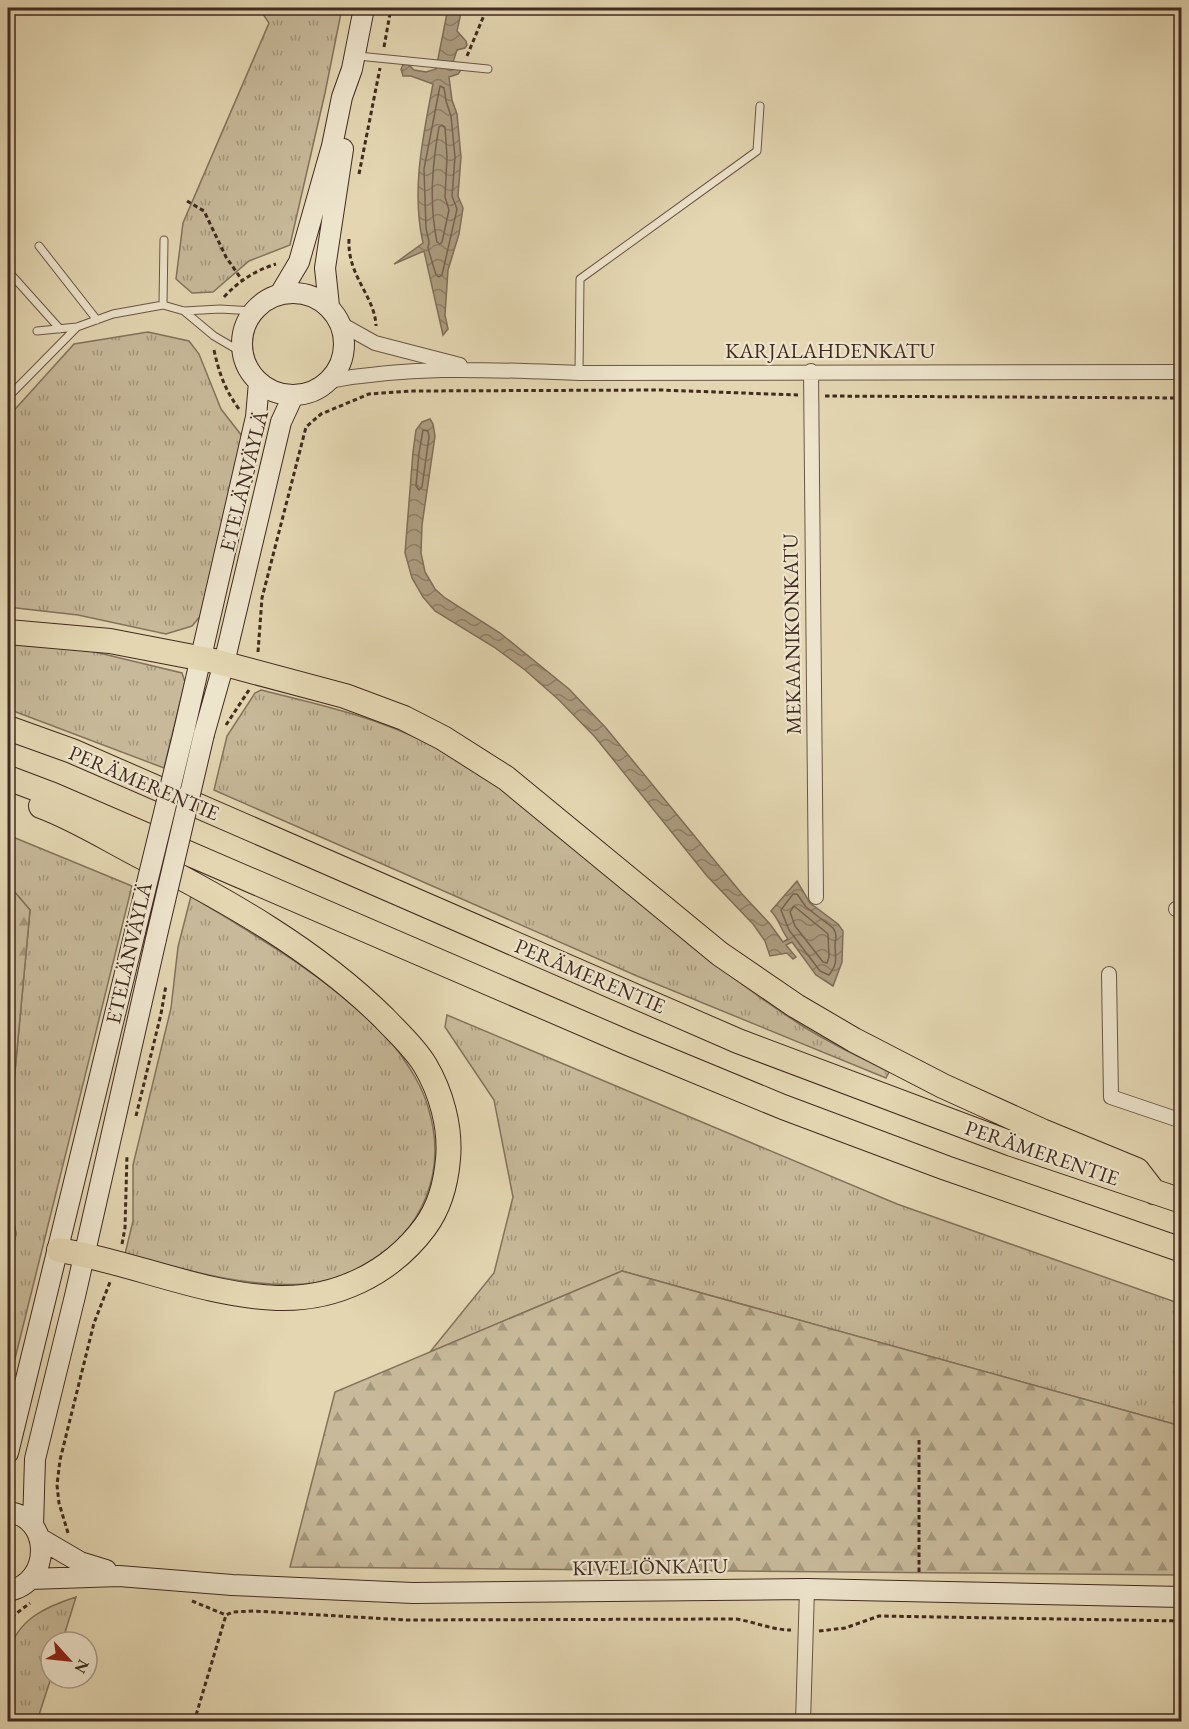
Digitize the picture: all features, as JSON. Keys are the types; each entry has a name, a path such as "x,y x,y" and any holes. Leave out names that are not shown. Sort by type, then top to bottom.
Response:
{"highway":[{"path":"8,632 110,641 212,661 345,696 404,718 443,738 506,778 720,954 777,994 854,1040 933,1081 1042,1131 1137,1170 1154,1192"},
{"name":"PERÄMERENTIE","path":"8,728 72,751 738,1041 1012,1144 1182,1201"},
{"path":"8,778 53,795 628,1043 783,1107 946,1168 1182,1250"},
{"path":"8,793 48,809 203,888 278,935 358,993 408,1043 425,1065 437,1090 445,1116 450,1147 447,1173 440,1199 430,1219 399,1256 378,1272 353,1285 330,1293 277,1298 238,1293 85,1254 59,1250"}],"main road":[{"path":"329,306 325,268 330,221 352,102 354,62 364,8"},
{"path":"280,294 299,262 332,146 342,97 354,62"},
{"path":"293,292 319,298 329,306 341,324 345,344 341,364 329,381 312,392 293,396 275,392 259,382 248,369 243,353 243,330 254,311 280,294 293,292"},
{"name":"ETELÄNVÄYLÄ","path":"30,1579 37,1570 40,1560 36,1532 35,1459 85,1254 204,734 212,661 256,417 259,382"},
{"name":"ETELÄNVÄYLÄ","path":"8,1454 184,731 212,661 281,422 293,396"},
{"name":"KIVELIÖNKATU","path":"8,1512 24,1518 36,1532 69,1556 119,1576"},
{"name":"KIVELIÖNKATU","path":"30,1579 119,1576 237,1586 413,1593 807,1589 1182,1597"},
{"path":"8,1591 18,1588 30,1579"}],"street":[{"name":"KARJALAHDENKATU","path":"341,324 375,343 479,370"},
{"name":"KARJALAHDENKATU","path":"329,381 370,373 405,370 579,373 1182,372"},
{"name":"MEKAANIKONKATU","path":"811,371 816,897"},
{"path":"1109,975 1111,1097 1182,1121"},
{"path":"803,1722 807,1589"}],"lane":[{"path":"354,62 382,58 488,69"},
{"path":"579,373 580,279 756,151 759,106"},
{"path":"163,305 164,240"},
{"path":"39,246 97,320"},
{"path":"8,271 60,328"},
{"path":"37,331 77,327 113,314 163,305 184,311 220,309 254,311"},
{"path":"184,311 214,336 243,353"},
{"path":"8,397 77,327"}],"path":[{"path":"357,184 391,8"},
{"path":"462,66 487,8"},
{"path":"187,201 204,211 226,257 242,280"},
{"path":"349,238 353,271 371,306 376,321 376,333"},
{"path":"223,299 242,280 280,262"},
{"path":"346,271 353,271"},
{"path":"212,343 219,373 228,394 240,410"},
{"path":"257,658 262,598 306,427 321,414 369,394 411,391 660,390 811,396 1182,398"},
{"path":"224,728 246,697 251,685"},
{"path":"136,1119 161,1014 166,978"},
{"path":"69,1556 70,1540 59,1503 57,1485 60,1460 94,1323 116,1263 125,1228 127,1153"},
{"path":"919,1440 919,1592"},
{"path":"8,1624 13,1616 34,1601"},
{"path":"194,1722 226,1615 233,1612 254,1611 406,1620 735,1619 753,1621 780,1630 825,1632 845,1628 879,1616 1182,1621"}],"green space":[{"path":"259,8 342,8 290,245 249,261 213,292 192,293 176,279 183,223 269,23"},
{"path":"148,332 189,341 199,354 221,409 242,436 225,521 202,614 192,626 166,634 78,615 8,607 8,417 74,344"},
{"path":"8,640 91,651 182,673 185,682 164,768 8,709"},
{"path":"261,690 368,719 409,735 453,757 523,806 681,936 752,991 812,1032 889,1072 886,1078 637,976 214,790 227,736 255,693"},
{"path":"8,835 132,886 8,1387 8,1266 16,1234 8,1188 8,1147 30,910 8,884"},
{"path":"8,884 30,910 8,1147"},
{"path":"191,896 286,955 353,1005 395,1047 407,1064 425,1099 433,1131 435,1154 426,1198 402,1236 385,1252 343,1275 312,1283 259,1283 214,1276 125,1254 133,1221 133,1165 171,1008 178,947"},
{"path":"447,1015 897,1204 1181,1304 1181,1426 622,1271 430,1352 494,1273 513,1197 494,1100 445,1027"},
{"path":"8,1188 16,1234 8,1266"},
{"path":"622,1271 1181,1426 1181,1575 290,1567 335,1392"},
{"path":"76,1597 66,1630 39,1630 39,1690 47,1690 37,1721 8,1721 8,1653 18,1631 34,1616"}],"water":[{"path":"448,8 462,8 457,31 467,45 457,50 453,62 461,70 458,74 449,77 452,100 457,114 461,157 458,196 463,208 459,234 448,270 445,315 448,329 443,335 424,251 394,264 423,243 418,183 422,144 433,84 411,76 403,76 401,69 403,65 408,64 414,70 426,72 436,69"},
{"path":"430,419 435,436 422,525 421,553 425,572 435,589 445,598 500,633 569,689 606,728 783,942 788,939 771,911 797,881 810,903 838,924 843,931 842,962 833,986 816,975 792,942 786,945 796,957 793,959 787,953 770,956 765,941 753,924 707,876 595,737 559,700 525,670 494,647 435,611 423,597 412,578 405,553 416,430 422,422"}]}
